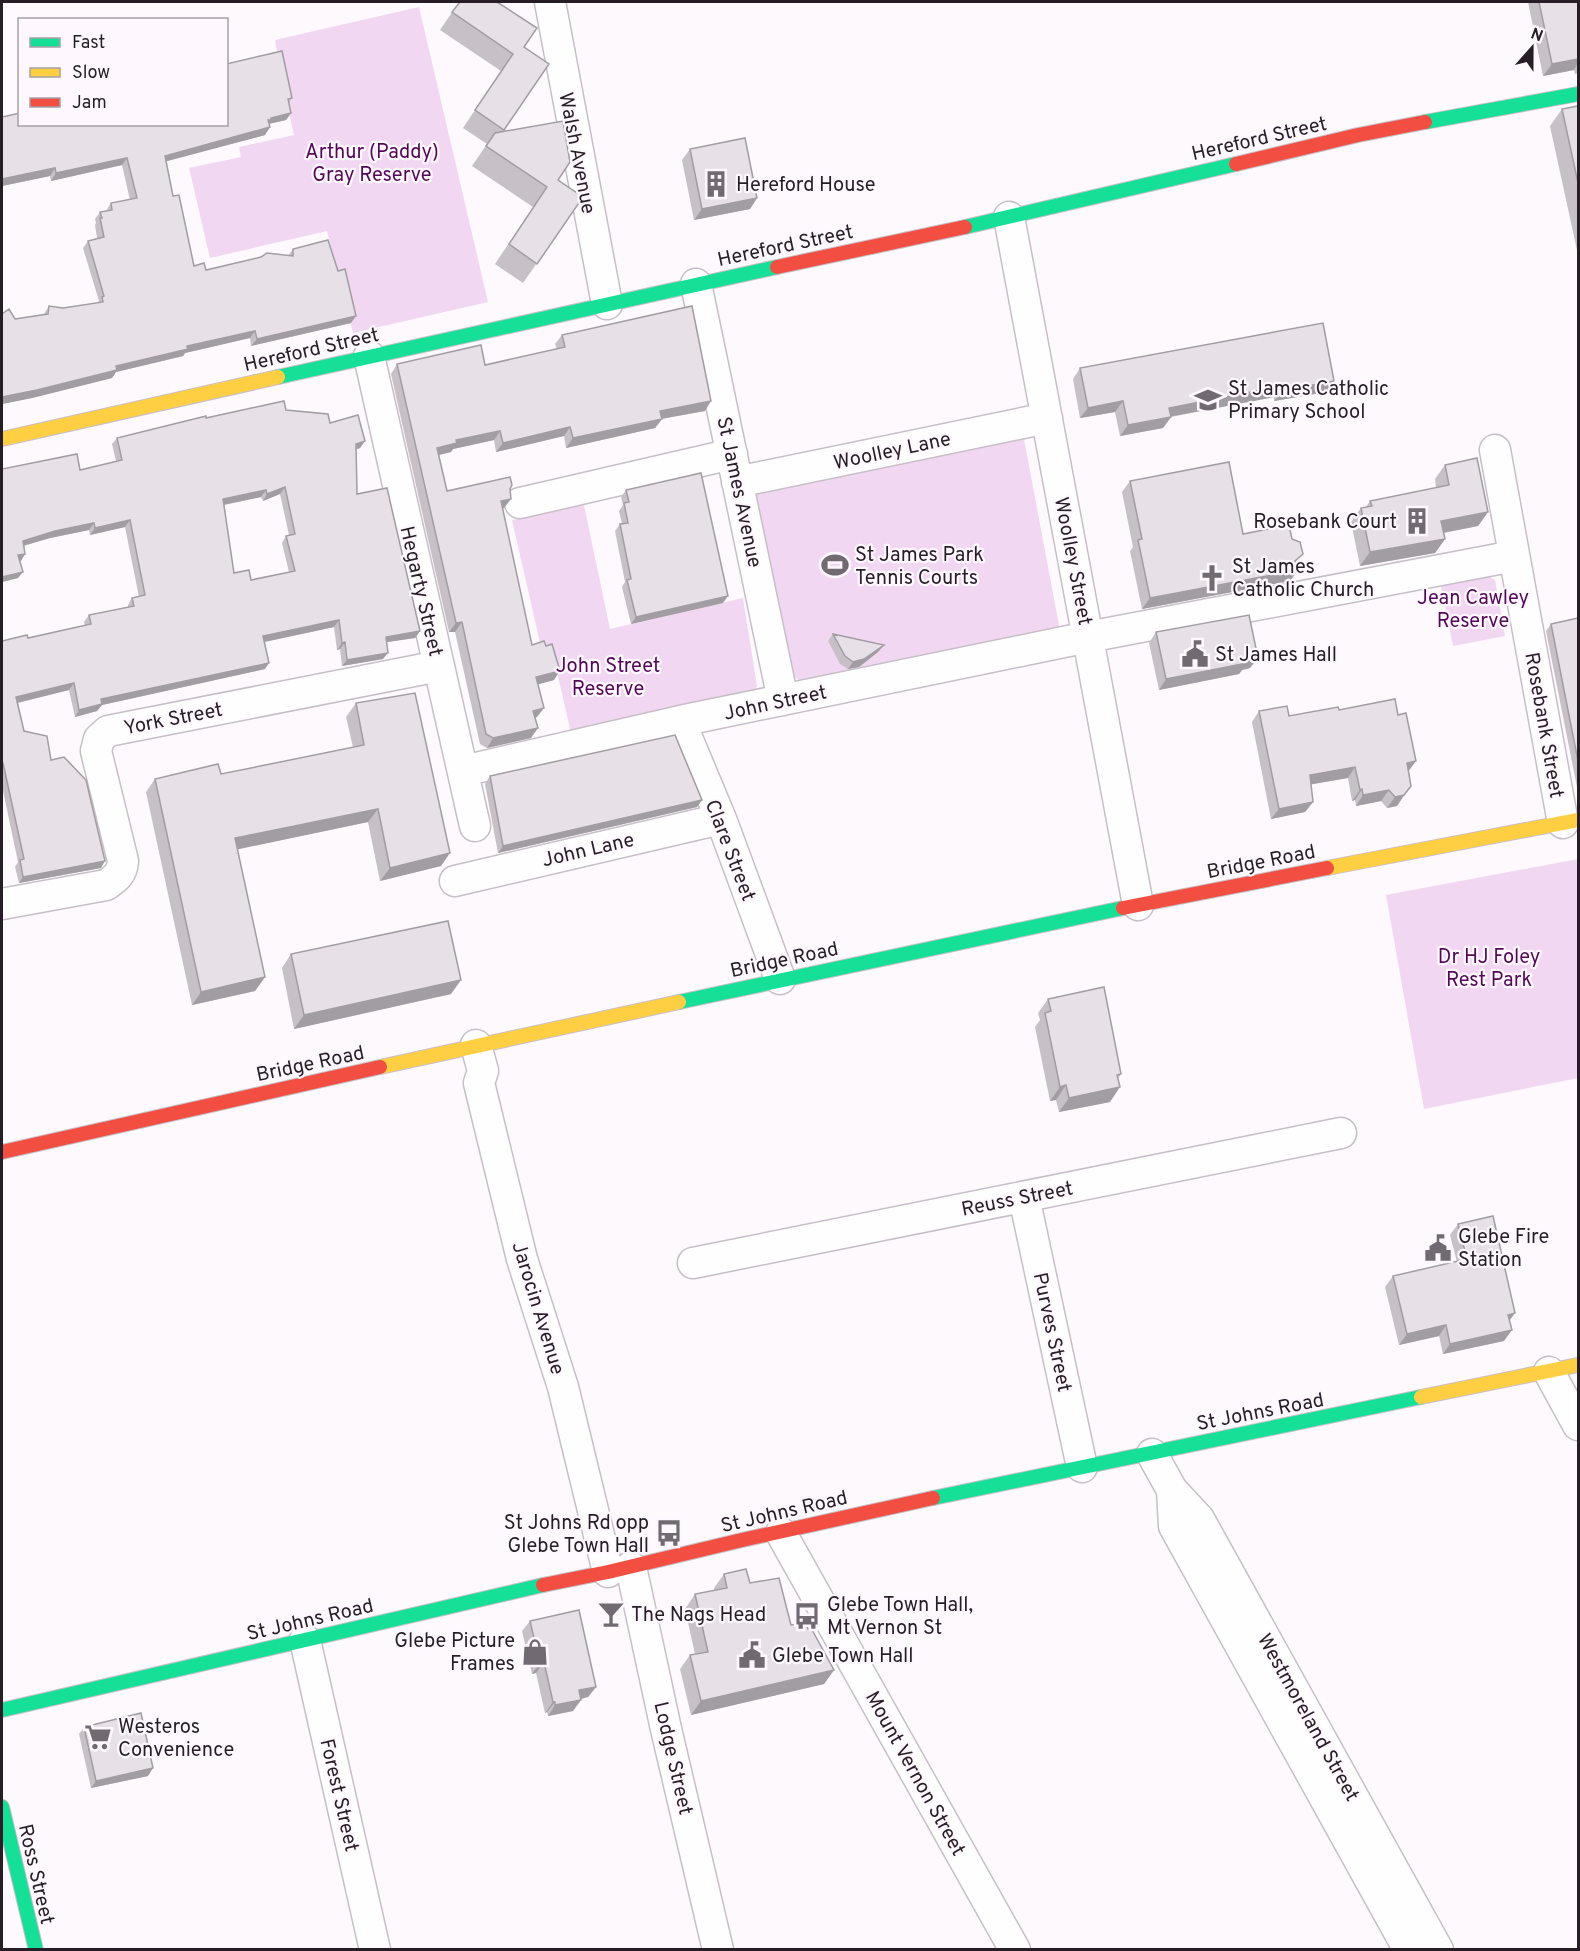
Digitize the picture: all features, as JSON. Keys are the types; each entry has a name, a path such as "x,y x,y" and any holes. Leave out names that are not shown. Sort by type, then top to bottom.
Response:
{"street":[{"name":"Walsh Avenue","path":"550,2 607,304"},
{"name":"Hereford Street","path":"2,439 369,356 1009,217 1358,135 1578,94"},
{"name":"Woolley Street","path":"1009,217 1138,905"},
{"name":"St James Avenue","path":"696,284 783,700"},
{"name":"Hegarty Street","path":"369,356 475,826"},
{"name":"Woolley Lane","path":"737,482 1047,418"},
{"name":"Rosebank Street","path":"1495,450 1514,556 1571,822"},
{"path":"520,503 732,454"},
{"name":"John Street","path":"463,771 680,722 1088,637 1514,556"},
{"name":"York Street","path":"2,904 106,885 122,870 123,861 96,751 99,739 108,731 439,666"},
{"name":"Clare Street","path":"680,722 721,819 780,979"},
{"name":"John Lane","path":"455,881 721,819"},
{"name":"Bridge Road","path":"2,1152 780,979 1138,905 1571,822"},
{"name":"Jarocin Avenue","path":"476,1045 483,1071 479,1083 522,1259 620,1570"},
{"name":"Reuss Street","path":"693,1263 1341,1133"},
{"name":"Purves Street","path":"1024,1197 1082,1467"},
{"name":"St Johns Road","path":"2,1710 541,1586 620,1570 750,1538 1578,1365"},
{"path":"1549,1372 1578,1425"},
{"name":"Westmoreland Street","path":"1152,1454 1172,1490 1199,1519 1438,1950"},
{"name":"Westmoreland Street","path":"1172,1490 1174,1526 1408,1950"},
{"name":"Mount Vernon Street","path":"781,1533 1015,1950"},
{"name":"Lodge Street","path":"620,1570 666,1729 718,1950"},
{"name":"Forest Street","path":"305,1640 375,1950"},
{"name":"Ross Street","path":"2,1807 36,1950"}],"green space":[{"name":"Arthur (Paddy) Gray Reserve","path":"419,7 488,302 353,333 327,231 210,258 189,168 241,157 239,147 294,135 285,94 291,92 275,40"},
{"path":"1023,434 1061,636 805,683 797,679 789,671 751,490"},
{"name":"John Street Reserve","path":"584,505 610,629 743,598 757,686 753,693 571,733 551,646 541,647 512,520"},
{"name":"Jean Cawley Reserve","path":"1483,573 1495,580 1505,636 1453,646 1440,581"},
{"name":"Dr HJ Foley Rest Park","path":"1578,859 1578,1078 1424,1109 1386,895"}],"building":[{"path":"460,2 497,2 537,28 524,47 549,64 504,130 475,110 513,54 452,12"},
{"path":"1539,2 1578,2 1578,59 1552,64"},
{"path":"282,51 292,98 288,99 291,113 268,120 270,127 165,156 173,196 179,195 194,266 204,263 206,270 261,257 267,253 293,256 293,249 328,240 338,271 345,269 356,316 257,339 255,331 187,346 188,349 116,366 117,370 2,397 2,314 9,309 15,319 48,314 49,306 63,308 103,302 102,297 104,296 88,241 104,237 100,212 112,210 111,203 137,198 127,158 56,173 55,168 2,179 2,117 18,113 18,126 228,126 228,64"},
{"path":"1578,106 1578,183 1562,109"},
{"path":"563,121 570,162 558,180 583,197 537,264 509,244 547,187 486,146 495,133"},
{"name":"Hereford House","path":"745,138 757,198 702,209 690,149"},
{"path":"692,306 711,401 660,411 662,419 573,438 570,427 503,443 500,431 456,440 457,443 437,448 447,491 510,477 511,499 501,501 532,645 544,641 546,646 552,644 560,671 536,677 544,708 533,711 538,728 493,738 486,734 462,622 456,623 397,364 481,345 485,365 565,347 562,335"},
{"path":"1323,323 1334,381 1282,391 1281,386 1169,408 1171,417 1128,425 1123,401 1088,408 1080,368"},
{"path":"284,401 286,410 328,414 330,423 358,415 365,441 356,444 357,494 387,488 420,631 386,637 388,653 347,660 339,620 263,636 269,663 101,699 102,704 79,710 74,683 16,697 24,731 47,736 51,760 64,757 86,780 105,861 23,877 20,860 24,859 2,763 2,641 27,635 28,638 91,624 89,615 134,606 132,598 145,595 130,520 95,528 94,523 55,531 23,541 25,554 18,555 23,572 2,577 2,469 77,454 80,470 122,460 117,438 206,416 206,418","holes":["285,487 295,534 286,536 295,571 251,580 249,570 234,573 223,499 266,490 267,494"]},
{"name":"Rosebank Court","path":"1477,458 1488,512 1441,521 1445,539 1370,552 1361,508 1372,506 1370,501 1449,485 1445,465"},
{"path":"1229,462 1243,534 1289,525 1292,539 1300,542 1303,554 1295,561 1298,570 1150,598 1138,540 1142,539 1130,481"},
{"path":"701,473 728,596 636,617 627,580 631,579 620,524 628,523 624,503 629,502 626,490"},
{"name":"St James Hall","path":"1249,615 1258,658 1246,660 1247,663 1166,679 1156,632"},
{"path":"1578,618 1578,761 1551,624"},
{"path":"833,634 884,645 864,659 853,662 845,656"},
{"path":"415,693 450,853 390,868 378,809 235,838 265,977 201,992 155,779 218,764 221,774 364,745 356,703"},
{"path":"1395,699 1398,715 1406,713 1416,761 1407,763 1411,786 1404,795 1395,797 1389,790 1363,795 1355,767 1310,775 1313,802 1279,809 1259,711 1287,706 1289,716 1338,707 1339,710"},
{"path":"675,735 702,800 503,846 490,776"},
{"path":"448,921 461,980 304,1015 291,954"},
{"path":"1104,987 1121,1074 1117,1075 1120,1087 1069,1098 1066,1085 1060,1087 1045,1013 1051,1011 1048,999"},
{"path":"1493,1216 1515,1313 1508,1315 1512,1330 1450,1344 1446,1325 1407,1334 1393,1276 1467,1259 1458,1224"},
{"name":"Glebe Town Hall","path":"746,1569 750,1583 779,1578 791,1625 806,1623 808,1629 811,1628 834,1670 701,1701 690,1655 708,1652 695,1594 727,1588 724,1574"},
{"path":"579,1610 596,1687 579,1690 581,1700 555,1705 544,1662 540,1663 530,1621"},
{"path":"141,1713 153,1768 96,1781 84,1727"}],"traffic: fast":[{"path":"1425,122 1578,94"},
{"path":"965,227 1236,164"},
{"path":"278,377 777,267"},
{"path":"679,1002 1123,908"},
{"path":"933,1498 1421,1397"},
{"path":"2,1710 543,1585"},
{"path":"2,1807 36,1950"}],"traffic: slow":[{"path":"2,439 278,377"},
{"path":"1327,868 1578,820"},
{"path":"380,1067 679,1002"},
{"path":"1421,1397 1578,1365"}],"traffic: jam":[{"path":"1236,164 1358,135 1425,122"},
{"path":"777,267 965,227"},
{"path":"1123,908 1327,868"},
{"path":"2,1152 380,1067"},
{"path":"543,1585 933,1498"}],"place":[{"name":"Hereford House","path":"716,184"},
{"name":"St James Catholic Primary School","path":"1208,400"},
{"name":"Rosebank Court","path":"1417,521"},
{"name":"St James Park Tennis Courts","path":"835,565"},
{"name":"St James Catholic Church","path":"1212,578"},
{"name":"St James Hall","path":"1195,654"},
{"name":"Glebe Fire Station","path":"1438,1248"},
{"name":"St Johns Rd opp Glebe Town Hall","path":"669,1533"},
{"name":"The Nags Head","path":"611,1614"},
{"name":"Glebe Town Hall, Mt Vernon St","path":"807,1616"},
{"name":"Glebe Picture Frames","path":"535,1652"},
{"name":"Glebe Town Hall","path":"752,1655"},
{"name":"Westeros Convenience","path":"98,1737"}]}
